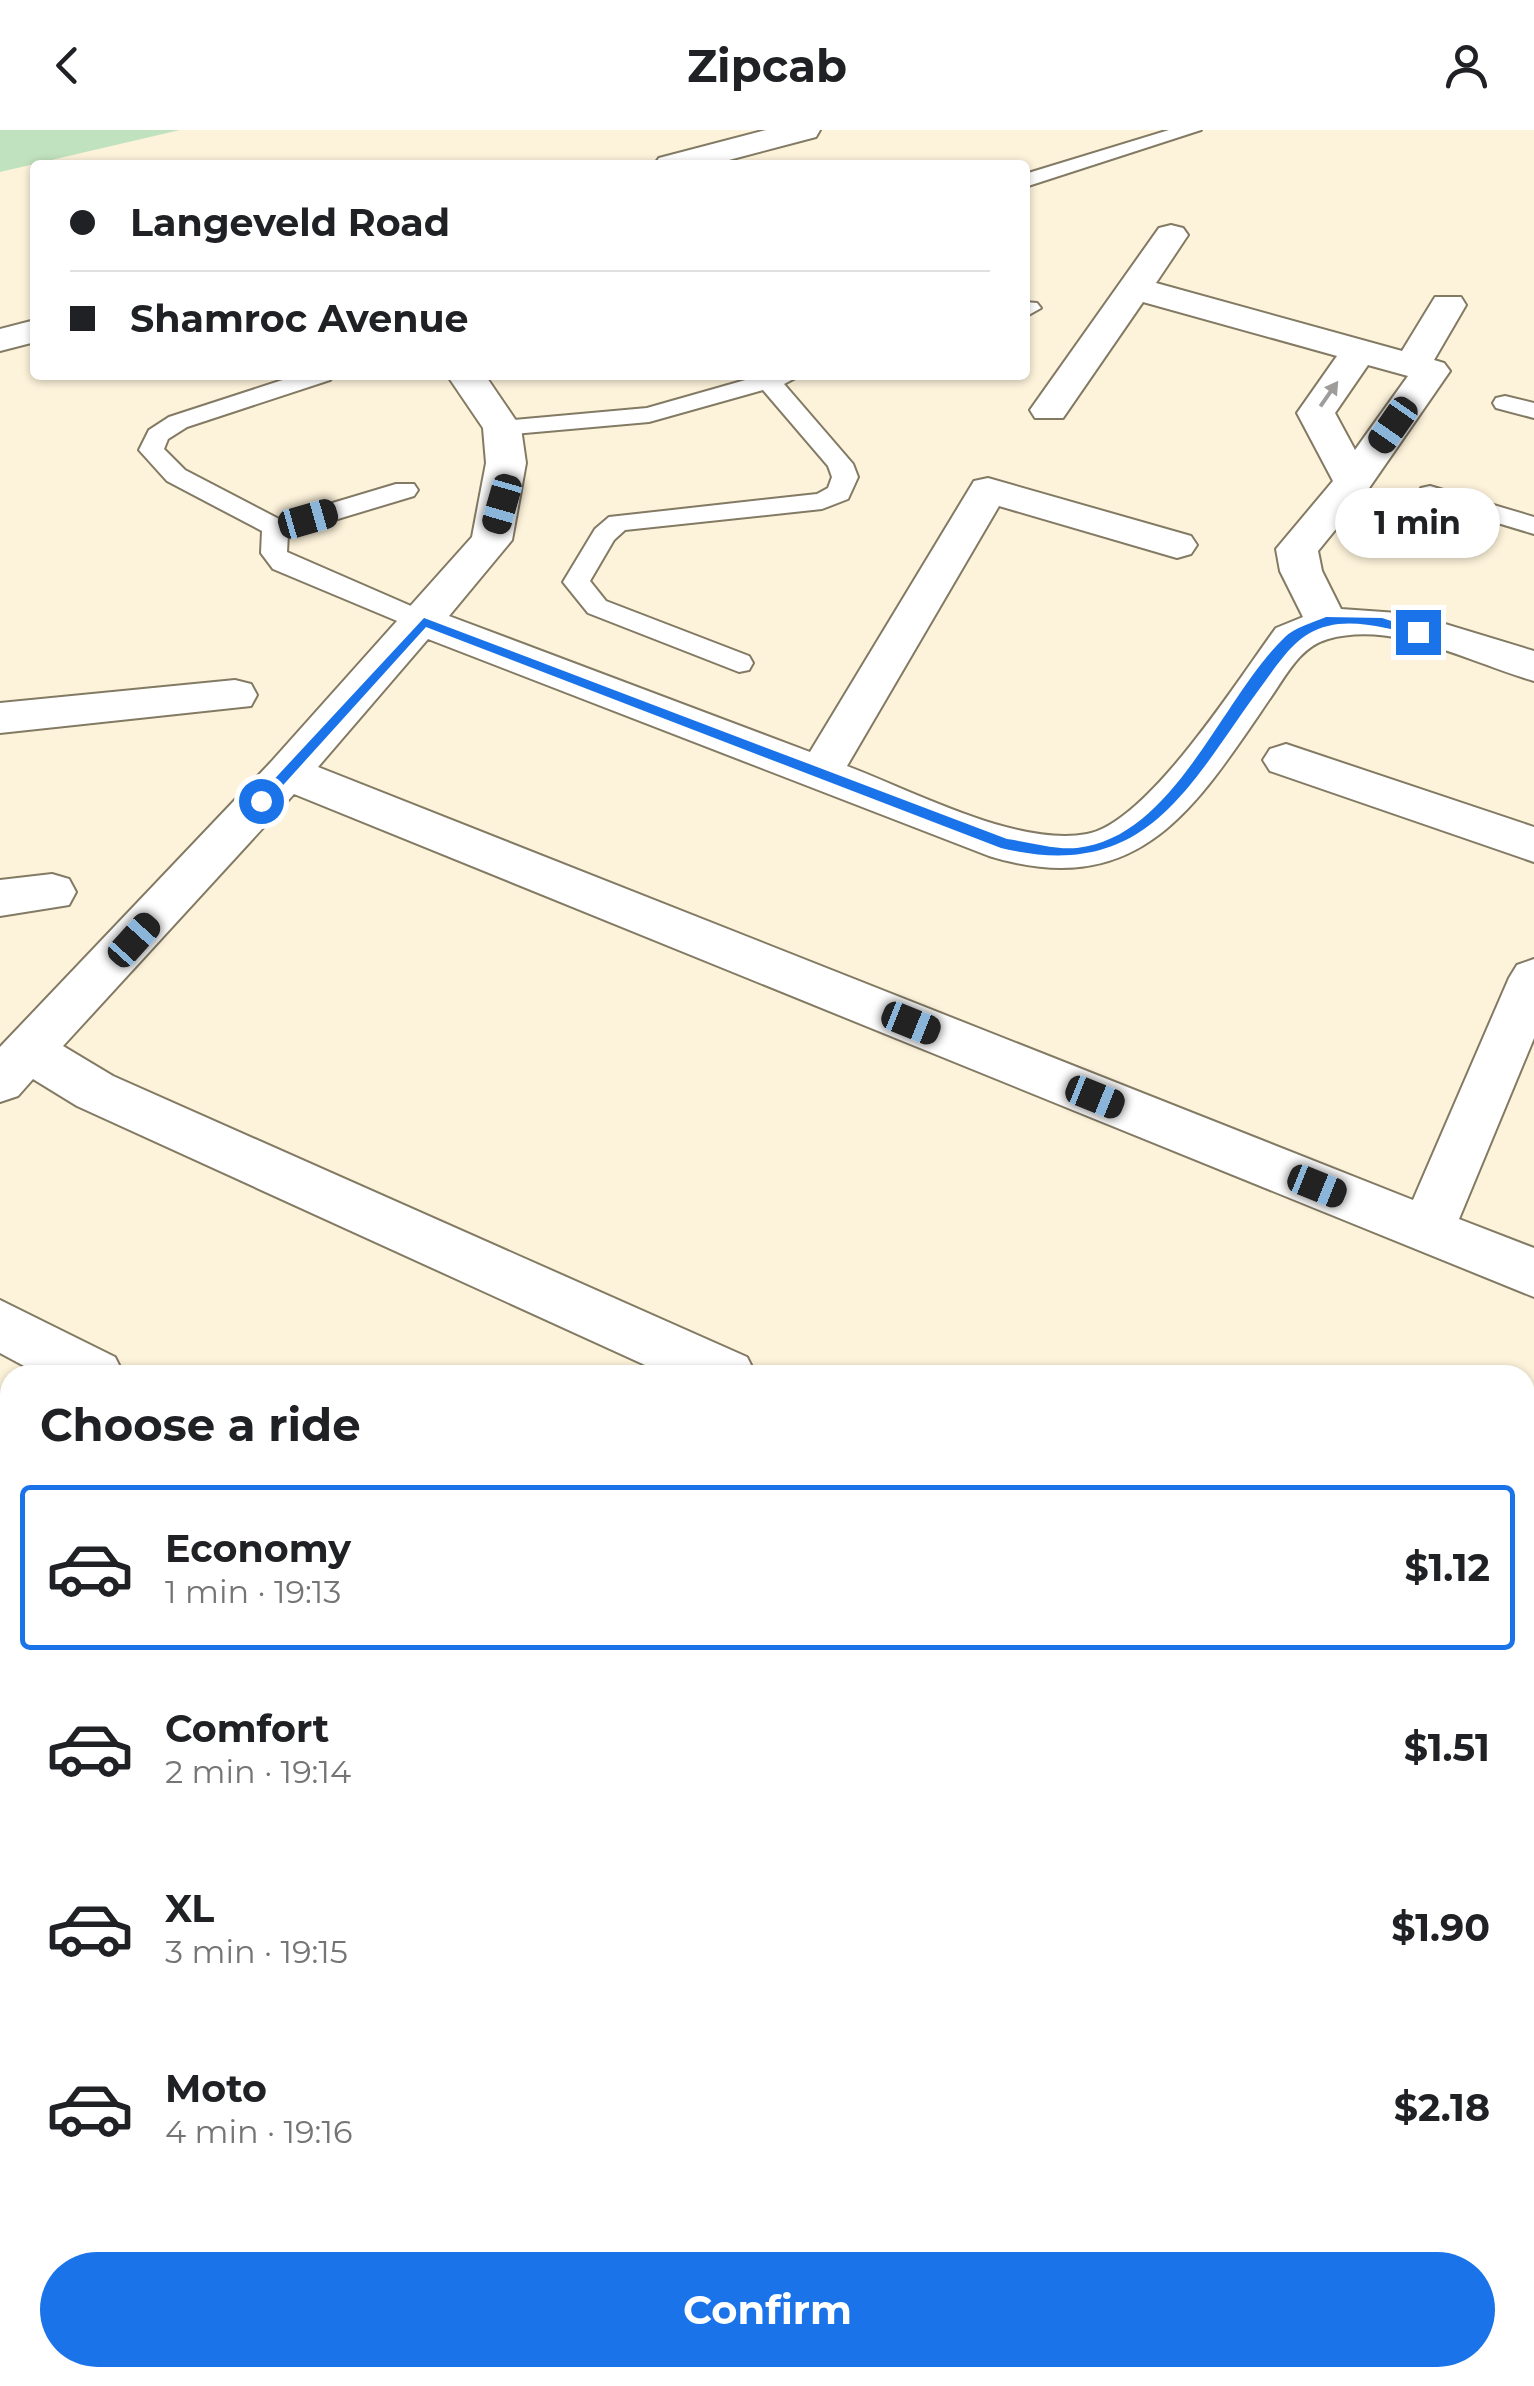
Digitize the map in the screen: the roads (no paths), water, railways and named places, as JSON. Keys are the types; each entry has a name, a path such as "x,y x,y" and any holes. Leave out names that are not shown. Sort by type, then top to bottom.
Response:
{"street":[{"path":"690,160 804,130"},
{"path":"1049,410 1170,235"},
{"path":"1134,288 1421,368"},
{"path":"1326,621 1301,571 1297,549 1353,482 1421,368 1448,306"},
{"path":"0,340 30,332"},
{"path":"1353,482 1316,413 1360,350"},
{"path":"469,380 502,428 505,476 492,540 424,622 16,1066 96,1091 705,1365"},
{"path":"820,773 988,490 1177,545"},
{"path":"424,622 1006,844 1074,853 1109,846 1140,826 1170,799 1290,638 1326,621 1382,622 1534,666"},
{"path":"0,718 235,696"},
{"path":"1286,760 1534,845"},
{"path":"287,773 1534,1272"},
{"path":"0,898 52,892"},
{"path":"1428,1230 1534,978"},
{"path":"0,1325 77,1365"}],"lane":[{"path":"1030,179 1191,130"},
{"path":"307,380 178,422 158,435 151,450 164,468 262,515 275,528 274,553 282,563 424,622"},
{"path":"502,428 649,415 772,380"},
{"path":"739,663 597,608 576,582 604,535 618,523 822,501 839,493 845,477 840,464 780,380"},
{"path":"1505,403 1534,411"},
{"path":"275,528 405,490"},
{"path":"1430,494 1534,526"}]}
